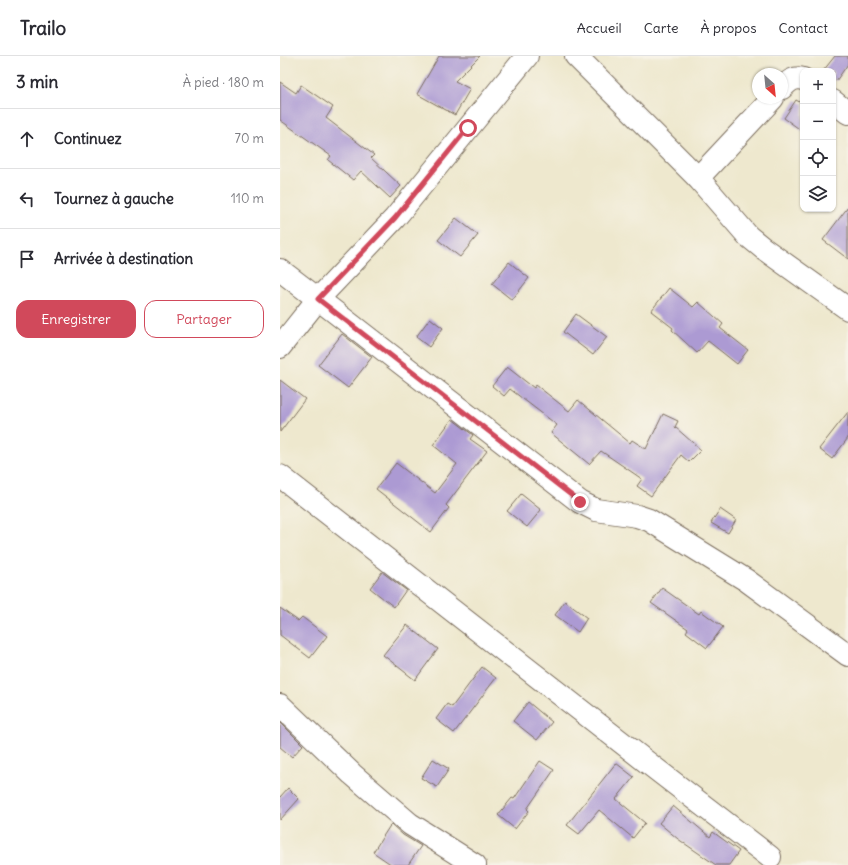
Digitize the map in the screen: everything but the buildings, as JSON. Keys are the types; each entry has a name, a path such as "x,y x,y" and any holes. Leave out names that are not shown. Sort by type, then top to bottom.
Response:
{"street":[{"path":"280,347 318,299 395,218 527,56"},
{"path":"576,56 698,178 748,236 848,309"},
{"path":"788,83 797,78 800,78"},
{"path":"698,178 767,104"},
{"path":"836,104 848,113"},
{"path":"280,270 580,502 596,510 637,516 649,520 746,580 848,655"},
{"path":"280,476 770,857"},
{"path":"280,705 352,774 410,824 475,865"}],"route":[{"path":"468,128 395,218 318,299 580,502"}]}
